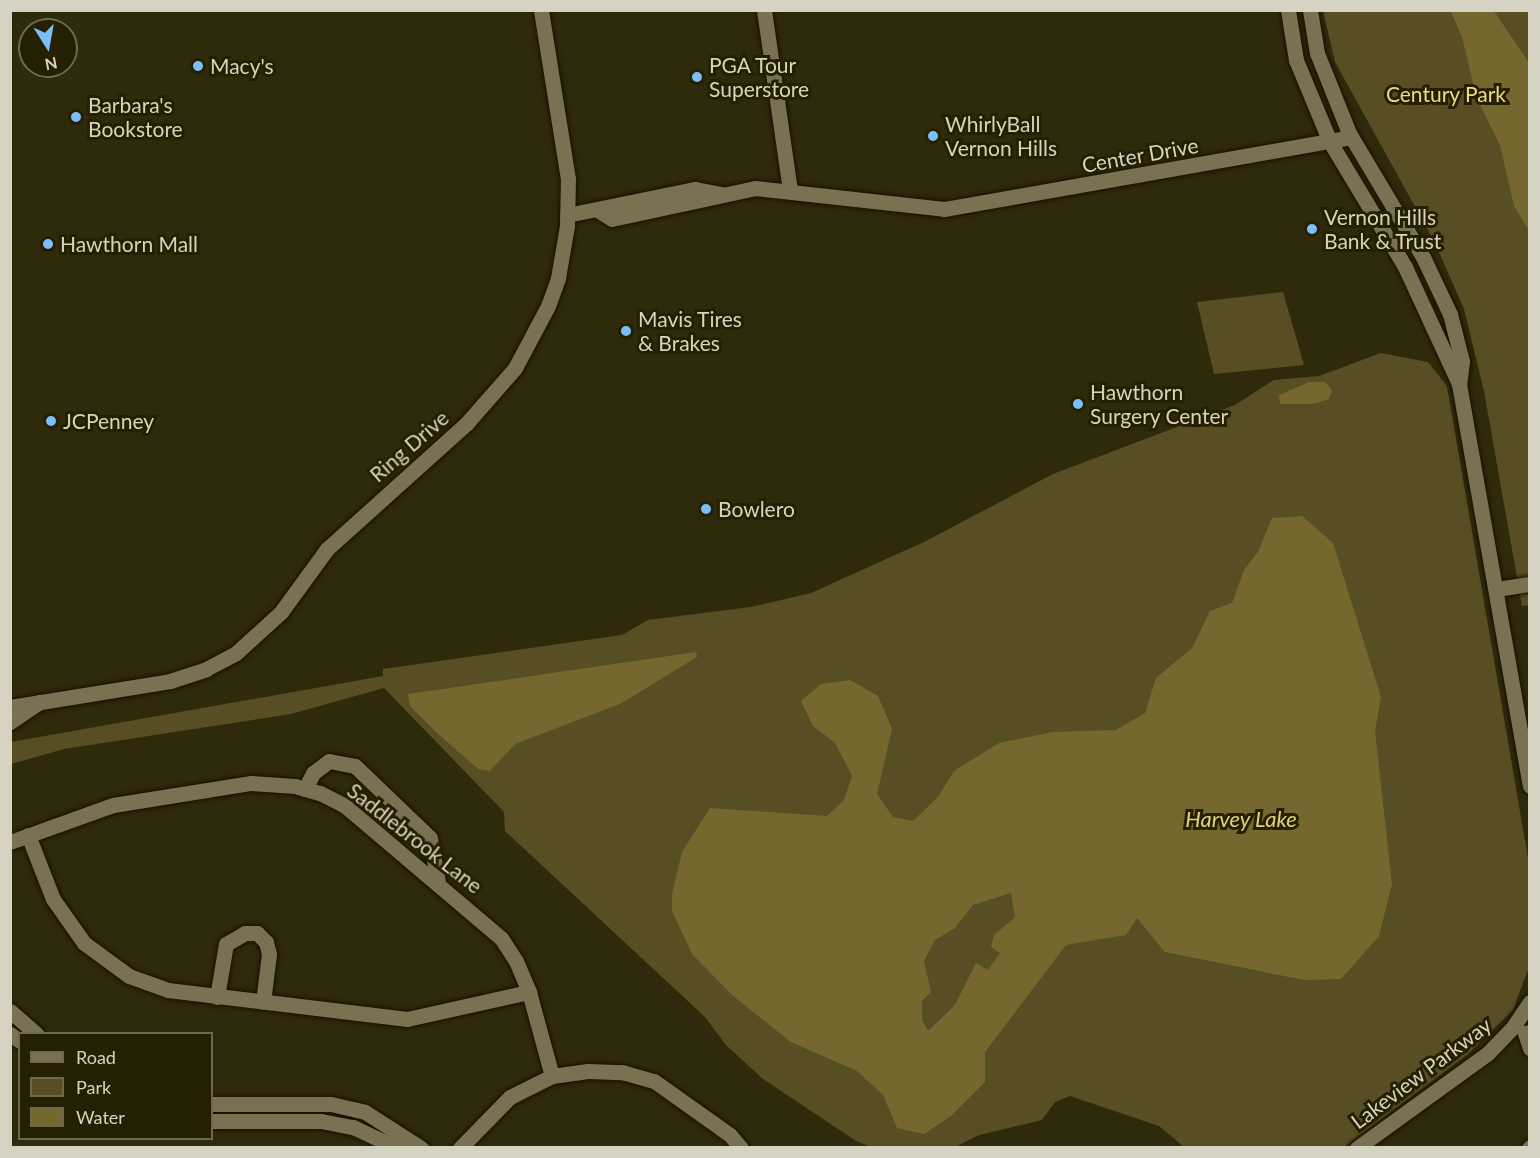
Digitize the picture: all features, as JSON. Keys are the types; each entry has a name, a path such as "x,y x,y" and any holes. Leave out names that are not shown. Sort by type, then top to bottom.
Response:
{"street":[{"name":"Ring Drive","path":"10,707 185,677 237,652 256,638 281,612 327,549 466,424 515,368 546,312 558,278 567,215 568,179 541,10"},
{"path":"764,10 790,191"},
{"path":"1288,10 1296,60 1330,142 1405,267 1459,384 1530,786"},
{"path":"1310,10 1317,52 1351,137 1423,257 1450,314 1461,361 1459,384"},
{"name":"Center Drive","path":"567,215 599,211 608,205 696,189 721,194 755,188 944,209 1351,137"},
{"path":"1497,589 1530,584"},
{"path":"10,722 40,702"},
{"path":"305,789 313,773 329,761 355,766 430,838 438,882"},
{"name":"Saddlebrook Lane","path":"10,842 113,805 251,783 305,789 344,805 438,882 501,938 516,961 529,992 552,1076"},
{"path":"28,835 53,900 84,943 112,966 148,984 217,997 407,1019 529,992"},
{"path":"217,997 225,944 239,935 256,933 266,942 269,954 263,1002"},
{"name":"Lakeview Parkway","path":"1357,1148 1487,1054 1524,1035 1530,1002"},
{"path":"10,1011 34,1032"},
{"path":"460,1148 510,1097 552,1076 588,1071 622,1072 654,1081 730,1135 741,1148"},
{"path":"213,1104 331,1104 366,1112 421,1148"},
{"path":"213,1121 321,1121 353,1127 397,1148"}],"green space":[{"name":"Century Park","path":"1323,11 1529,11 1529,605 1522,606 1484,391 1464,309 1434,241 1335,62"},
{"path":"1283,292 1304,365 1214,374 1197,302"},
{"path":"1381,353 1428,362 1447,386 1529,864 1529,967 1513,1010 1467,1055 1344,1147 1184,1147 1159,1126 1070,1096 1055,1102 1042,1120 979,1135 955,1147 871,1147 856,1141 763,1079 726,1045 705,1017 505,831 504,812 384,688 291,714 64,749 11,764 11,742 383,676 383,669 622,635 648,620 751,607 811,593 924,542 1053,474 1235,405 1274,380 1319,376"}],"water":[{"path":"1450,10 1494,11 1529,63 1529,230 1514,206 1500,145 1477,99 1462,37"},
{"path":"1309,382 1325,382 1332,390 1329,399 1314,404 1280,404 1279,395"},
{"name":"Harvey Lake","path":"1302,516 1333,543 1381,697 1375,731 1392,884 1379,936 1341,979 1304,980 1165,952 1137,918 1126,935 1066,945 985,1052 985,1082 951,1116 924,1134 897,1128 883,1095 857,1071 791,1042 732,995 692,954 672,911 672,894 682,852 710,808 827,816 844,800 852,776 835,743 813,726 801,701 821,684 850,680 878,696 892,729 877,794 893,817 913,821 938,797 954,771 999,743 1053,732 1116,730 1145,713 1156,678 1192,648 1210,611 1232,603 1244,570 1258,552 1272,518","holes":["1011,893 1015,917 994,935 991,947 1000,953 988,970 976,963 955,1005 928,1031 922,1020 922,1001 931,992 924,961 935,940 955,928 973,905"]},
{"path":"696,652 697,657 620,704 515,744 490,771 478,769 410,706 408,694"}],"place":[{"name":"Macy's","path":"198,66"},
{"name":"PGA Tour Superstore","path":"697,77"},
{"name":"Barbara's Bookstore","path":"76,117"},
{"name":"WhirlyBall Vernon Hills","path":"933,136"},
{"name":"Vernon Hills Bank & Trust","path":"1312,229"},
{"name":"Hawthorn Mall","path":"48,244"},
{"name":"Mavis Tires & Brakes","path":"626,331"},
{"name":"Hawthorn Surgery Center","path":"1078,404"},
{"name":"JCPenney","path":"51,421"},
{"name":"Bowlero","path":"706,509"}]}
